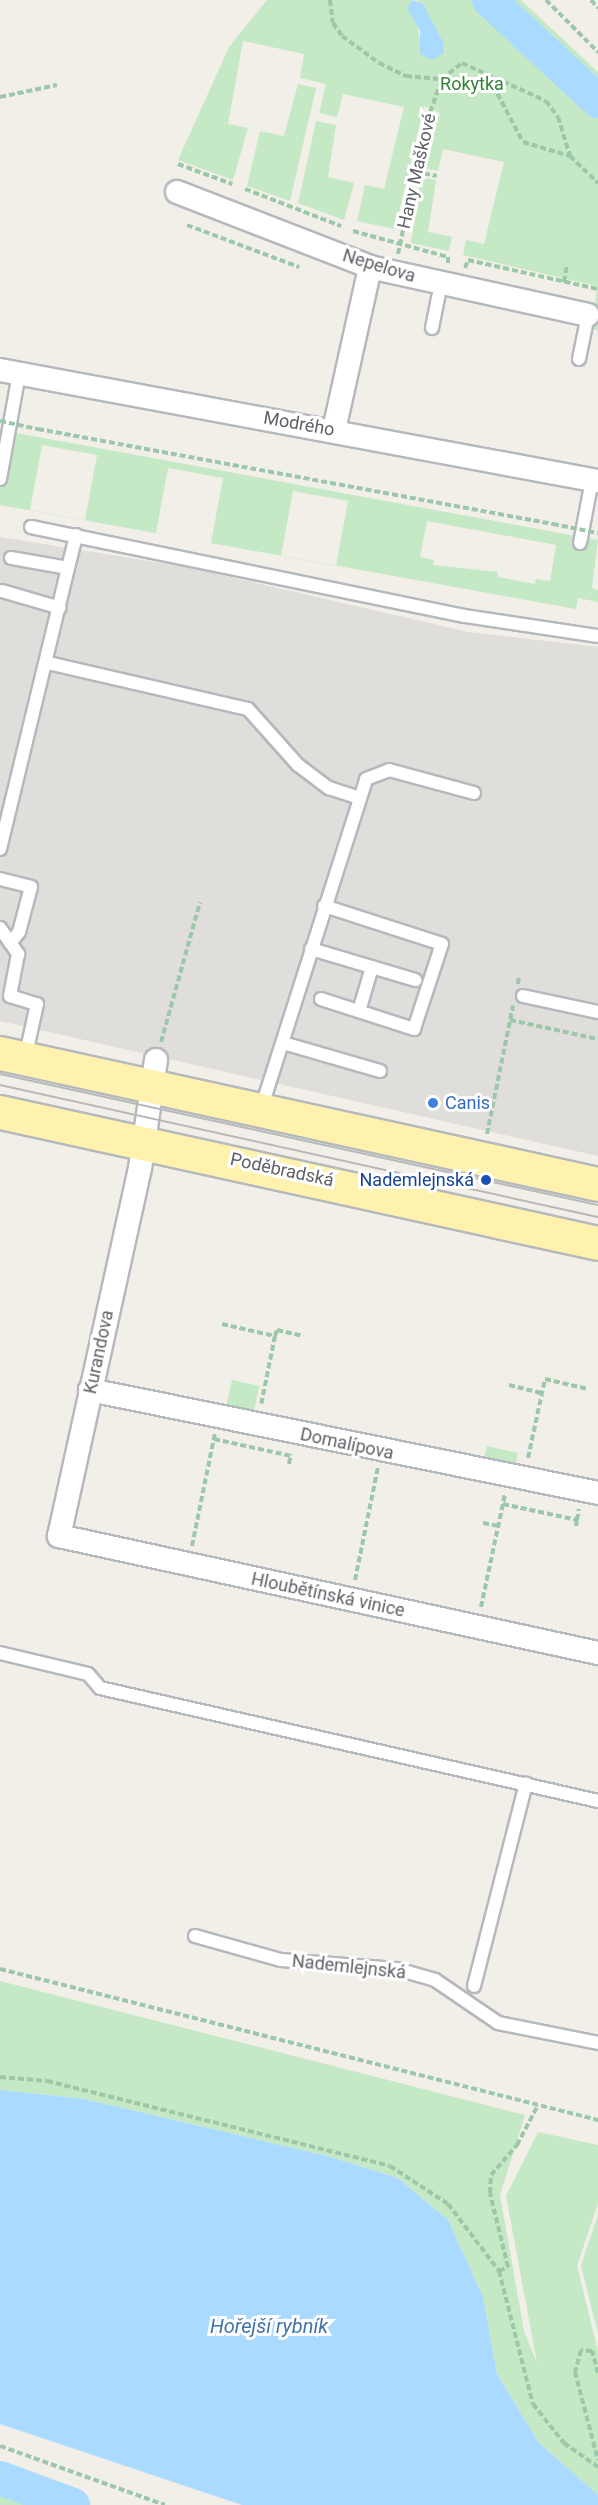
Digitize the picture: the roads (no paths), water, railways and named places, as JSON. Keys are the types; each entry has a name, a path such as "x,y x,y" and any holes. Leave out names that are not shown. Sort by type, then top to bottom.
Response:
{"main road":[{"path":"12,1055 154,1073 260,1110 598,1184"},
{"name":"Poděbradská","path":"0,1112 140,1155 598,1243"}],"street":[{"name":"Nepelova","path":"177,192 370,267 446,274 588,315"},
{"path":"334,430 370,267"},
{"name":"Modrého","path":"10,371 595,480"},
{"name":"Kurandova","path":"59,1536 140,1155 154,1073"},
{"name":"Domalípova","path":"90,1390 381,1451 598,1493"},
{"name":"Hloubětínská vinice","path":"59,1536 598,1653"}],"lane":[{"path":"432,328 446,274"},
{"path":"579,359 588,315"},
{"path":"0,479 10,371"},
{"path":"580,543 595,480"},
{"path":"31,527 465,616 598,636"},
{"path":"0,849 48,663 76,535"},
{"path":"11,558 68,568"},
{"path":"2,591 60,608"},
{"path":"48,663 248,709 298,765 329,788 357,797"},
{"path":"260,1110 283,1043 357,797 366,779 389,770 474,794"},
{"path":"0,879 31,887 20,932 10,943"},
{"path":"321,999 414,1029 442,944 324,906"},
{"path":"0,928 18,954 10,996 37,1004 12,1055"},
{"path":"311,949 415,980"},
{"path":"359,1011 372,967"},
{"path":"523,996 598,1012"},
{"path":"283,1043 380,1071"},
{"path":"0,1653 88,1674 100,1688 598,1801"},
{"path":"474,1986 526,1784"},
{"name":"Nademlejnská","path":"195,1936 281,1960 397,1969 435,1980 498,2023 598,2043"}],"water":[{"path":"413,0 423,4 444,44 444,53 432,60 420,54 420,31 407,8"},
{"name":"Hořejší rybník","path":"0,2090 84,2099 327,2156 398,2178 448,2220 483,2297 497,2374 539,2443 598,2495 598,2505 242,2505 0,2424"}],"waterway":[{"name":"Rokytka","path":"489,0 598,101"},
{"name":"Rokytka","path":"0,2478 73,2505"}],"tram line":[{"path":"0,1074 598,1205"},
{"path":"0,1085 598,1217"}],"place":[{"name":"Canis","path":"433,1103"},
{"name":"Nademlejnská","path":"486,1180"}]}
